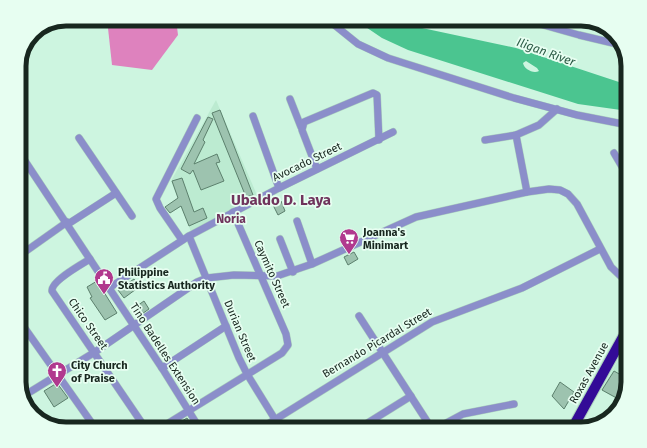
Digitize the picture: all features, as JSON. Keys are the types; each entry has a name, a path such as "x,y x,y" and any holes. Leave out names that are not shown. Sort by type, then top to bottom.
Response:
{"highway":[{"name":"Roxas Avenue","path":"576,422 621,341"}],"street":[{"path":"336,26 358,44 388,58 445,77 557,109 621,123"},
{"path":"545,26 579,36 614,43"},
{"path":"301,127 304,122 374,93 377,96 379,103 379,140"},
{"path":"290,99 317,169"},
{"path":"485,140 516,135 539,125 557,109"},
{"path":"253,116 279,188"},
{"name":"Durian Street","path":"197,118 156,199 160,208 185,238 207,278 247,374 275,420"},
{"name":"Avocado Street","path":"109,288 185,238 279,188 379,140 392,132"},
{"path":"516,135 527,192"},
{"path":"80,138 132,216"},
{"path":"614,153 621,166"},
{"name":"Tino Badelles Extension","path":"26,162 68,223 195,422"},
{"path":"28,393 95,352 181,291 207,278 234,275 277,276 292,272 416,217 527,192 560,190 568,194 577,204 611,267 621,276"},
{"path":"26,251 116,192"},
{"name":"Caymito Street","path":"233,212 286,334 288,345 282,353 247,374"},
{"path":"297,221 312,264"},
{"path":"280,239 292,272"},
{"name":"Bernando Picardal Street","path":"272,422 382,351 432,322 522,288 600,249"},
{"name":"Chico Street","path":"90,258 58,280 53,285 52,291 141,422"},
{"path":"359,316 428,422"},
{"path":"162,368 226,326"},
{"path":"26,330 91,422"},
{"path":"170,422 247,374"},
{"path":"369,422 411,396"},
{"path":"449,422 463,414 514,404"}],"shaded area":[{"path":"108,26 177,26 178,35 152,70 112,65"},
{"path":"364,26 413,26 516,48 621,83 621,110 578,104 408,50 382,38","holes":["526,61 539,71 537,72 527,69 523,63"]},
{"path":"216,100 257,195 191,232 171,181"},
{"path":"621,355 621,382 617,399 601,390"}],"building":[{"path":"220,110 253,195 246,197 212,113"},
{"path":"208,117 213,119 203,140 205,142 194,164 217,154 220,162 216,163 224,181 201,190 193,170 190,174 181,169"},
{"path":"182,178 194,212 203,208 207,218 189,226 181,206 170,213 165,207 178,198 172,181"},
{"path":"281,201 285,211 278,215 273,205"},
{"path":"354,252 358,259 348,265 344,257"},
{"path":"134,279 139,287 124,298 118,290"},
{"path":"97,281 117,313 105,320 90,298 92,297 87,287"},
{"path":"144,301 149,309 139,316 134,308"},
{"path":"614,371 621,375 618,399 602,390"},
{"path":"560,382 574,392 564,409 552,396"},
{"path":"57,383 68,398 54,407 44,391"},
{"path":"187,418 190,422 180,422"}],"place":[{"name":"Joanna's Minimart","path":"349,255"},
{"name":"Philippine Statistics Authority","path":"104,295"},
{"name":"City Church of Praise","path":"57,388"}],"district":[{"name":"Ubaldo D. Laya","path":"281,200"},
{"name":"Noria","path":"231,219"}],"water label":[{"name":"Iligan River","path":"546,52"}]}
